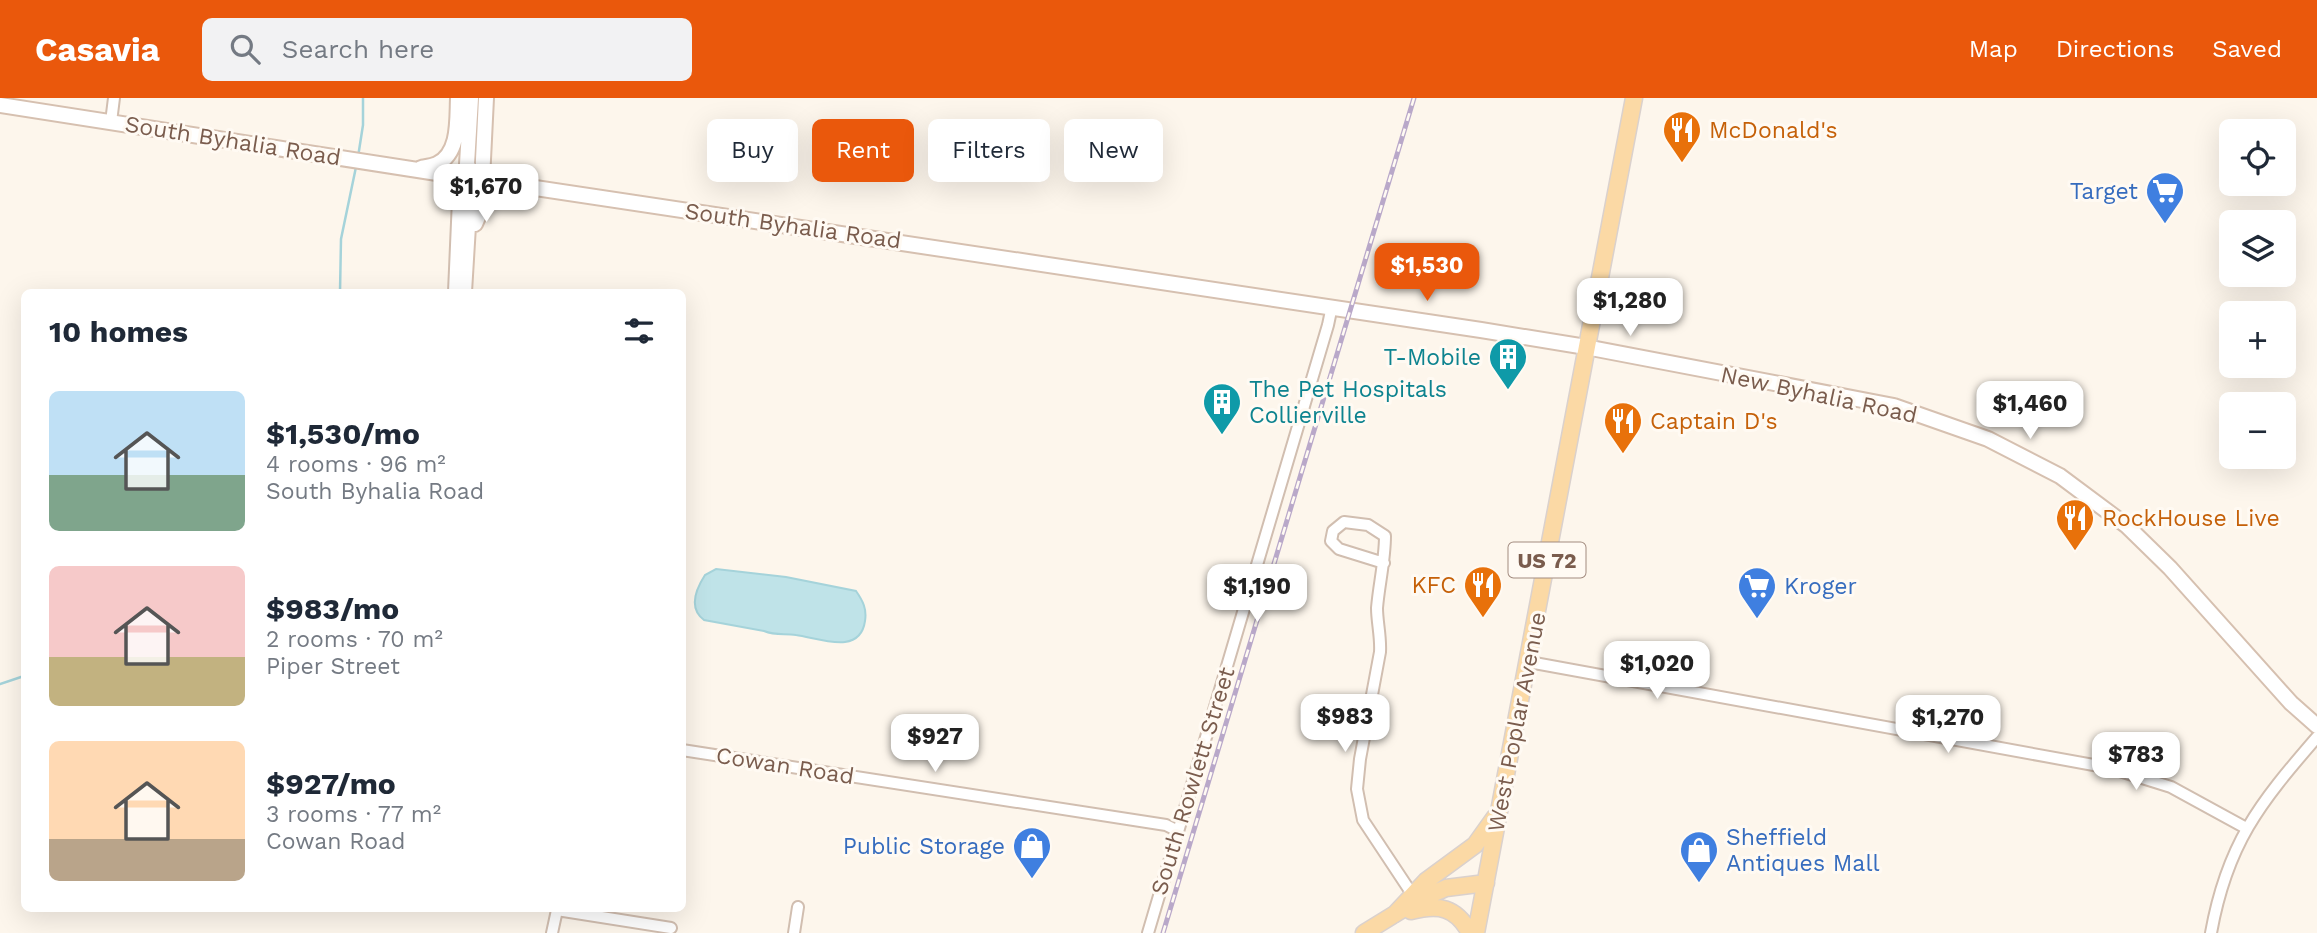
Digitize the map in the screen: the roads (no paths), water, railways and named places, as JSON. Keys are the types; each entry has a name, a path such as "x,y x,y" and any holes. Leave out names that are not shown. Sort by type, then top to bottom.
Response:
{"main road":[{"path":"414,169 437,164 448,154 455,140 458,98"},
{"path":"464,98 460,176 469,187 470,193 464,289"},
{"path":"471,98 467,164 472,175 482,180 486,98"},
{"name":"West Poplar Avenue","path":"1476,933 1634,98"},
{"name":"South Byhalia Road","path":"0,105 387,166 1332,306 1586,347"},
{"path":"475,224 486,200 509,184"},
{"name":"New Byhalia Road","path":"1586,347 1894,406 1988,439 2024,457 2060,476 2127,526 2170,568 2291,703 2317,726"},
{"name":"US 72","path":"1417,901 1426,881 1475,845 1500,810"},
{"name":"US 72","path":"1368,932 1417,901 1446,888 1486,883"},
{"path":"1417,901 1452,912 1466,924 1470,933"}],"street":[{"path":"111,122 114,98"},
{"path":"454,289 460,176"},
{"path":"470,289 475,224 482,180"},
{"name":"South Rowlett Street","path":"1148,933 1332,306"},
{"path":"1384,563 1339,550 1331,541 1333,531 1344,522 1368,525 1385,536 1384,563 1377,610 1381,634 1380,652 1357,789 1363,820 1417,901"},
{"path":"1528,662 2110,768 2171,787 2246,828"},
{"path":"2211,933 2233,852 2246,828 2281,779 2317,737"},
{"name":"Cowan Road","path":"686,751 1166,825 1178,831"},
{"path":"793,933 798,907"},
{"path":"552,933 557,912"},
{"path":"570,912 671,928"}],"water":[{"path":"716,569 786,577 856,591 865,613 862,632 847,642 837,642 704,620 696,610 695,598 705,575"}],"waterway":[{"path":"358,157 363,125 363,98"},
{"path":"340,289 341,239 356,167"},
{"path":"0,684 21,677"}],"railway":[{"path":"1163,933 1414,98"}],"place":[{"name":"McDonald's","path":"1682,164"},
{"name":"Target","path":"2165,225"},
{"name":"T-Mobile","path":"1508,391"},
{"name":"The Pet Hospitals Collierville","path":"1222,436"},
{"name":"Captain D's","path":"1623,455"},
{"name":"RockHouse Live","path":"2075,552"},
{"name":"KFC","path":"1483,619"},
{"name":"Kroger","path":"1757,620"},
{"name":"Public Storage","path":"1032,880"},
{"name":"Sheffield Antiques Mall","path":"1699,884"}]}
